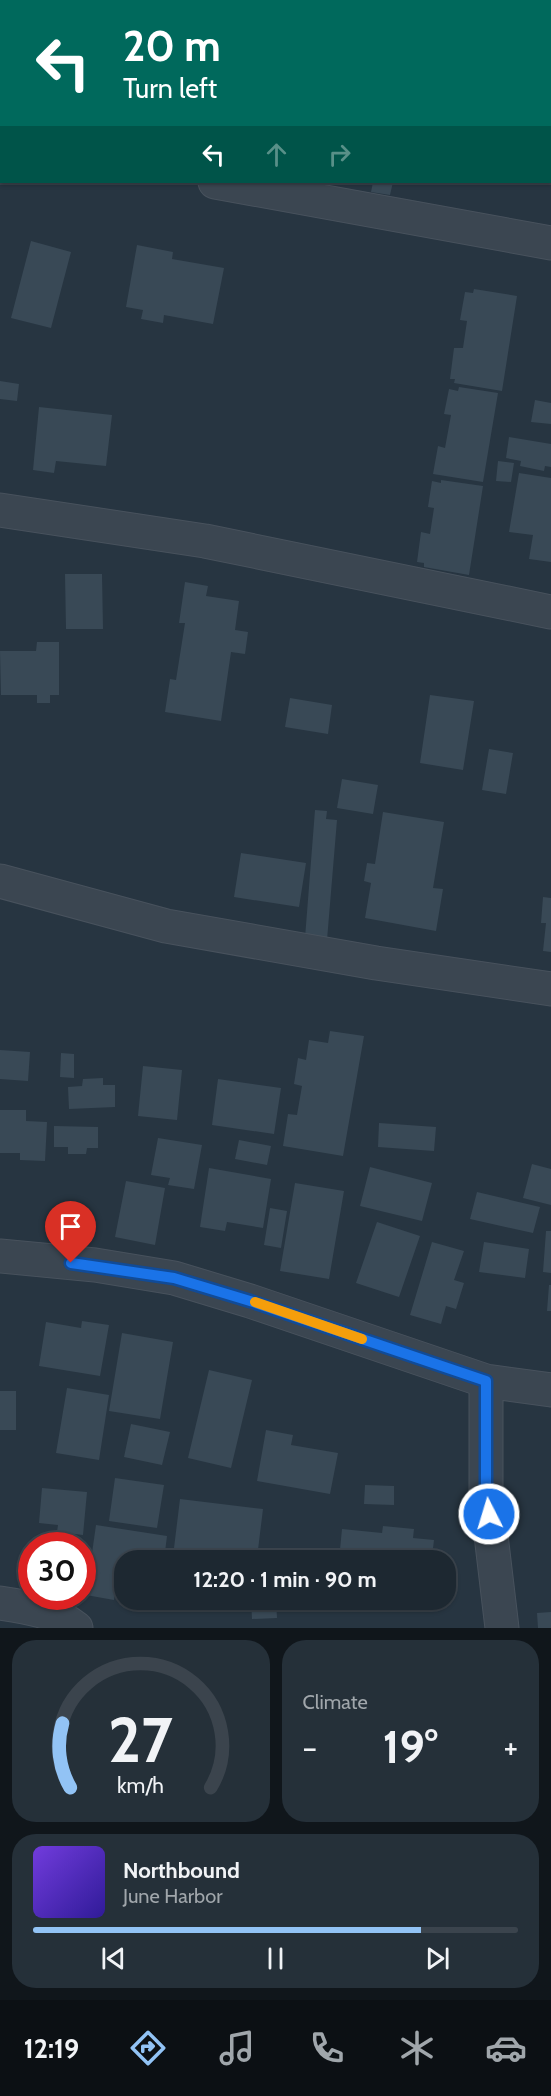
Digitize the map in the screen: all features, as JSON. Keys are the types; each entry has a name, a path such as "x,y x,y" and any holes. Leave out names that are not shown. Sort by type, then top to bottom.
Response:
{"street":[{"path":"221,183 551,243"},
{"path":"0,510 205,541 551,612"},
{"path":"0,881 166,926 376,963 551,989"},
{"path":"0,1256 95,1265 174,1278 250,1301 486,1381 551,1390"},
{"path":"486,1381 486,1493 502,1628"},
{"path":"0,1603 62,1617 76,1628"}],"building":[{"path":"373,183 393,183 390,195 371,192"},
{"path":"31,241 71,252 51,328 11,318"},
{"path":"137,245 173,252 172,259 224,268 213,324 164,315 163,323 141,319 143,310 126,307"},
{"path":"474,289 517,296 502,391 454,383 455,379 450,379 454,348 463,348 467,321 460,320 465,292 473,293"},
{"path":"0,381 19,384 17,401 0,399"},
{"path":"459,387 498,393 483,482 433,474 438,446 445,448 451,415 444,414 449,389 458,391"},
{"path":"535,400 551,403 551,424 531,422"},
{"path":"39,407 112,415 106,466 56,461 54,473 33,470"},
{"path":"509,437 551,444 551,467 545,466 544,471 520,466 521,461 506,458"},
{"path":"498,461 514,463 511,482 496,481"},
{"path":"519,473 551,478 551,562 529,559 533,535 509,532"},
{"path":"441,480 483,486 469,575 424,567 424,563 417,562 421,532 430,534 434,508 428,507 432,481 441,483"},
{"path":"65,574 102,574 103,629 66,629"},
{"path":"185,582 208,586 206,596 239,601 235,630 248,632 245,654 231,652 221,721 165,712 170,679 176,680 185,623 179,623"},
{"path":"37,642 59,642 59,695 50,695 50,703 37,703 37,695 1,695 0,651 36,651"},
{"path":"430,695 474,701 463,770 420,763"},
{"path":"290,698 332,705 328,734 285,727"},
{"path":"489,749 513,753 506,794 482,790"},
{"path":"342,779 378,785 373,814 337,808"},
{"path":"315,810 327,811 326,819 337,820 327,940 305,938"},
{"path":"383,812 444,822 433,888 443,889 436,931 365,918 371,883 364,881 367,863 375,864"},
{"path":"241,853 306,863 299,907 234,897"},
{"path":"543,897 551,898 551,952 543,951 546,923 541,923"},
{"path":"330,1031 364,1036 343,1156 283,1146 288,1114 297,1115 302,1086 294,1084 298,1058 306,1060 309,1040 328,1043"},
{"path":"0,1050 30,1052 28,1081 0,1079"},
{"path":"61,1053 74,1054 74,1078 60,1077"},
{"path":"143,1066 182,1070 177,1120 138,1116"},
{"path":"103,1078 103,1085 115,1085 115,1107 69,1109 68,1087 82,1086 83,1079"},
{"path":"218,1079 281,1088 274,1134 212,1125"},
{"path":"0,1110 26,1110 26,1121 47,1122 45,1161 20,1160 20,1153 0,1153"},
{"path":"379,1123 436,1127 434,1151 378,1147"},
{"path":"54,1126 98,1127 98,1148 87,1148 86,1154 68,1154 68,1147 54,1147"},
{"path":"158,1138 202,1145 194,1189 168,1185 170,1178 151,1175"},
{"path":"239,1140 271,1146 267,1165 235,1159"},
{"path":"532,1164 551,1169 551,1205 523,1198"},
{"path":"370,1167 432,1183 422,1221 360,1206"},
{"path":"209,1168 271,1179 263,1228 227,1222 225,1231 200,1227"},
{"path":"126,1181 165,1188 155,1245 115,1237"},
{"path":"295,1183 344,1191 329,1279 280,1271"},
{"path":"477,1192 540,1207 533,1233 470,1219"},
{"path":"270,1208 287,1211 281,1248 264,1245"},
{"path":"377,1222 420,1236 399,1297 356,1283"},
{"path":"546,1231 551,1231 551,1273 543,1272"},
{"path":"432,1242 464,1251 454,1280 464,1283 456,1309 446,1306 441,1324 410,1315"},
{"path":"484,1242 529,1249 525,1278 479,1272"},
{"path":"549,1285 551,1285 551,1311 547,1311"},
{"path":"82,1321 109,1325 100,1376 39,1366 46,1322 81,1328"},
{"path":"122,1333 173,1342 160,1419 109,1411"},
{"path":"209,1370 252,1380 231,1468 188,1458"},
{"path":"67,1388 109,1395 99,1460 56,1453"},
{"path":"0,1391 16,1391 16,1430 0,1430"},
{"path":"131,1424 170,1432 162,1465 124,1457"},
{"path":"266,1430 293,1435 291,1445 338,1453 330,1494 257,1481"},
{"path":"115,1478 164,1485 157,1528 109,1521"},
{"path":"365,1485 394,1486 394,1505 364,1504"},
{"path":"42,1488 87,1492 83,1532 57,1532 58,1525 39,1523"},
{"path":"180,1499 263,1509 258,1550 174,1548"},
{"path":"96,1525 167,1536 165,1550 114,1550 114,1600 96,1597"},
{"path":"383,1526 414,1529 413,1538 434,1540 433,1550 340,1550 342,1529 382,1533"},
{"path":"252,1610 277,1610 277,1618 252,1619"},
{"path":"551,1612 551,1628 538,1628 537,1613"}],"slow traffic":[{"path":"255,1302 362,1339"}],"route":[{"path":"71,1263 174,1278 250,1301 486,1381 486,1493 489,1514"}]}
